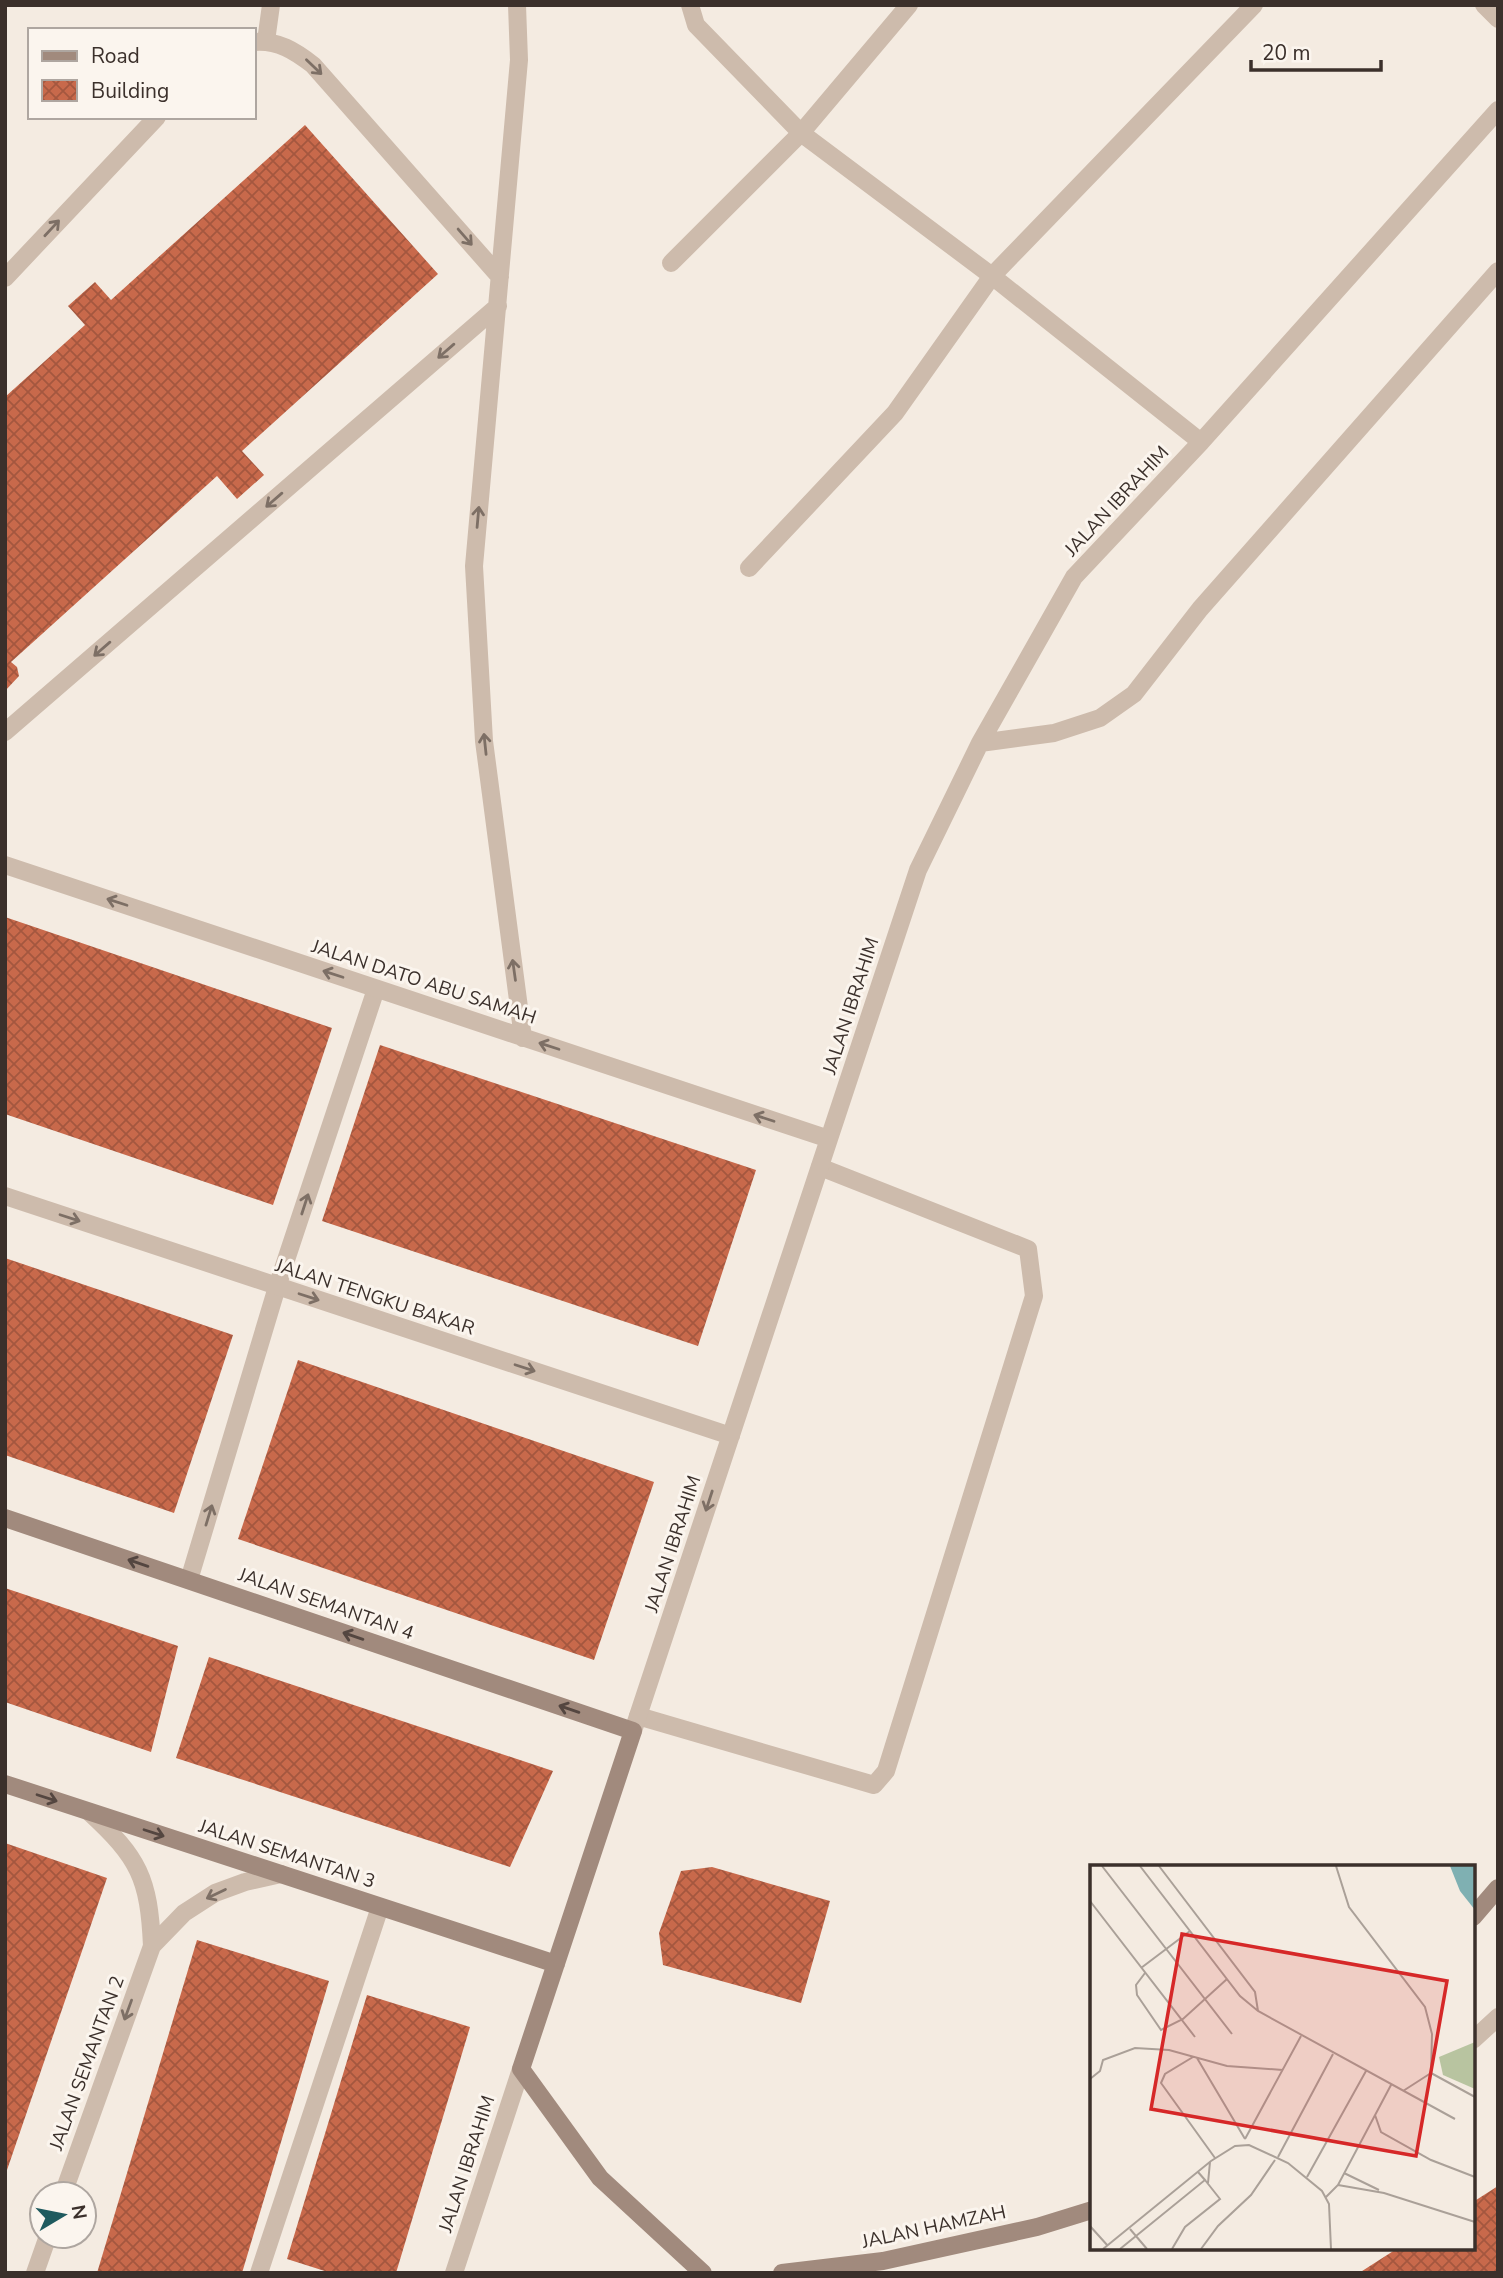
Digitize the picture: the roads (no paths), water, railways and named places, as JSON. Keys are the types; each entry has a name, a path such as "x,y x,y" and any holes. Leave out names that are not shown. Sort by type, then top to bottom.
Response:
{"street":[{"path":"271,5 260,42 293,50 313,65 500,277"},
{"path":"517,5 519,60 474,566 484,741 523,1038"},
{"path":"690,5 696,25 801,132 992,276 1201,442"},
{"path":"671,263 801,132 909,5"},
{"path":"749,568 895,413 992,276 1254,5"},
{"path":"1484,5 1498,19"},
{"name":"JALAN IBRAHIM","path":"454,2273 918,870 980,743 1074,577 1201,442 1498,110"},
{"path":"5,278 155,119"},
{"path":"980,743 1054,733 1100,718 1134,694 1200,609 1498,271"},
{"path":"5,732 498,306"},
{"name":"JALAN DATO ABU SAMAH","path":"5,865 829,1139"},
{"path":"190,1580 277,1287 376,989"},
{"path":"636,1723 874,1785 886,1771 1034,1296 1028,1249 820,1167"},
{"name":"JALAN TENGKU BAKAR","path":"5,1196 731,1436"},
{"name":"JALAN SEMANTAN 4","path":"5,1518 636,1723"},
{"name":"JALAN SEMANTAN 3","path":"5,1784 556,1964"},
{"name":"JALAN SEMANTAN 2","path":"68,2180 152,1946 150,1907 140,1872 118,1838 89,1812"},
{"name":"JALAN SEMANTAN 2","path":"152,1946 184,1913 215,1893 245,1882 281,1874"},
{"path":"1475,1915 1498,1888"},
{"path":"259,2273 380,1907"},
{"path":"1475,2038 1498,2017"},
{"path":"521,2069 600,2178 703,2273"},
{"name":"JALAN HAMZAH","path":"782,2273 883,2261 1037,2227 1090,2211"},
{"path":"35,2273 43,2250"}]}
